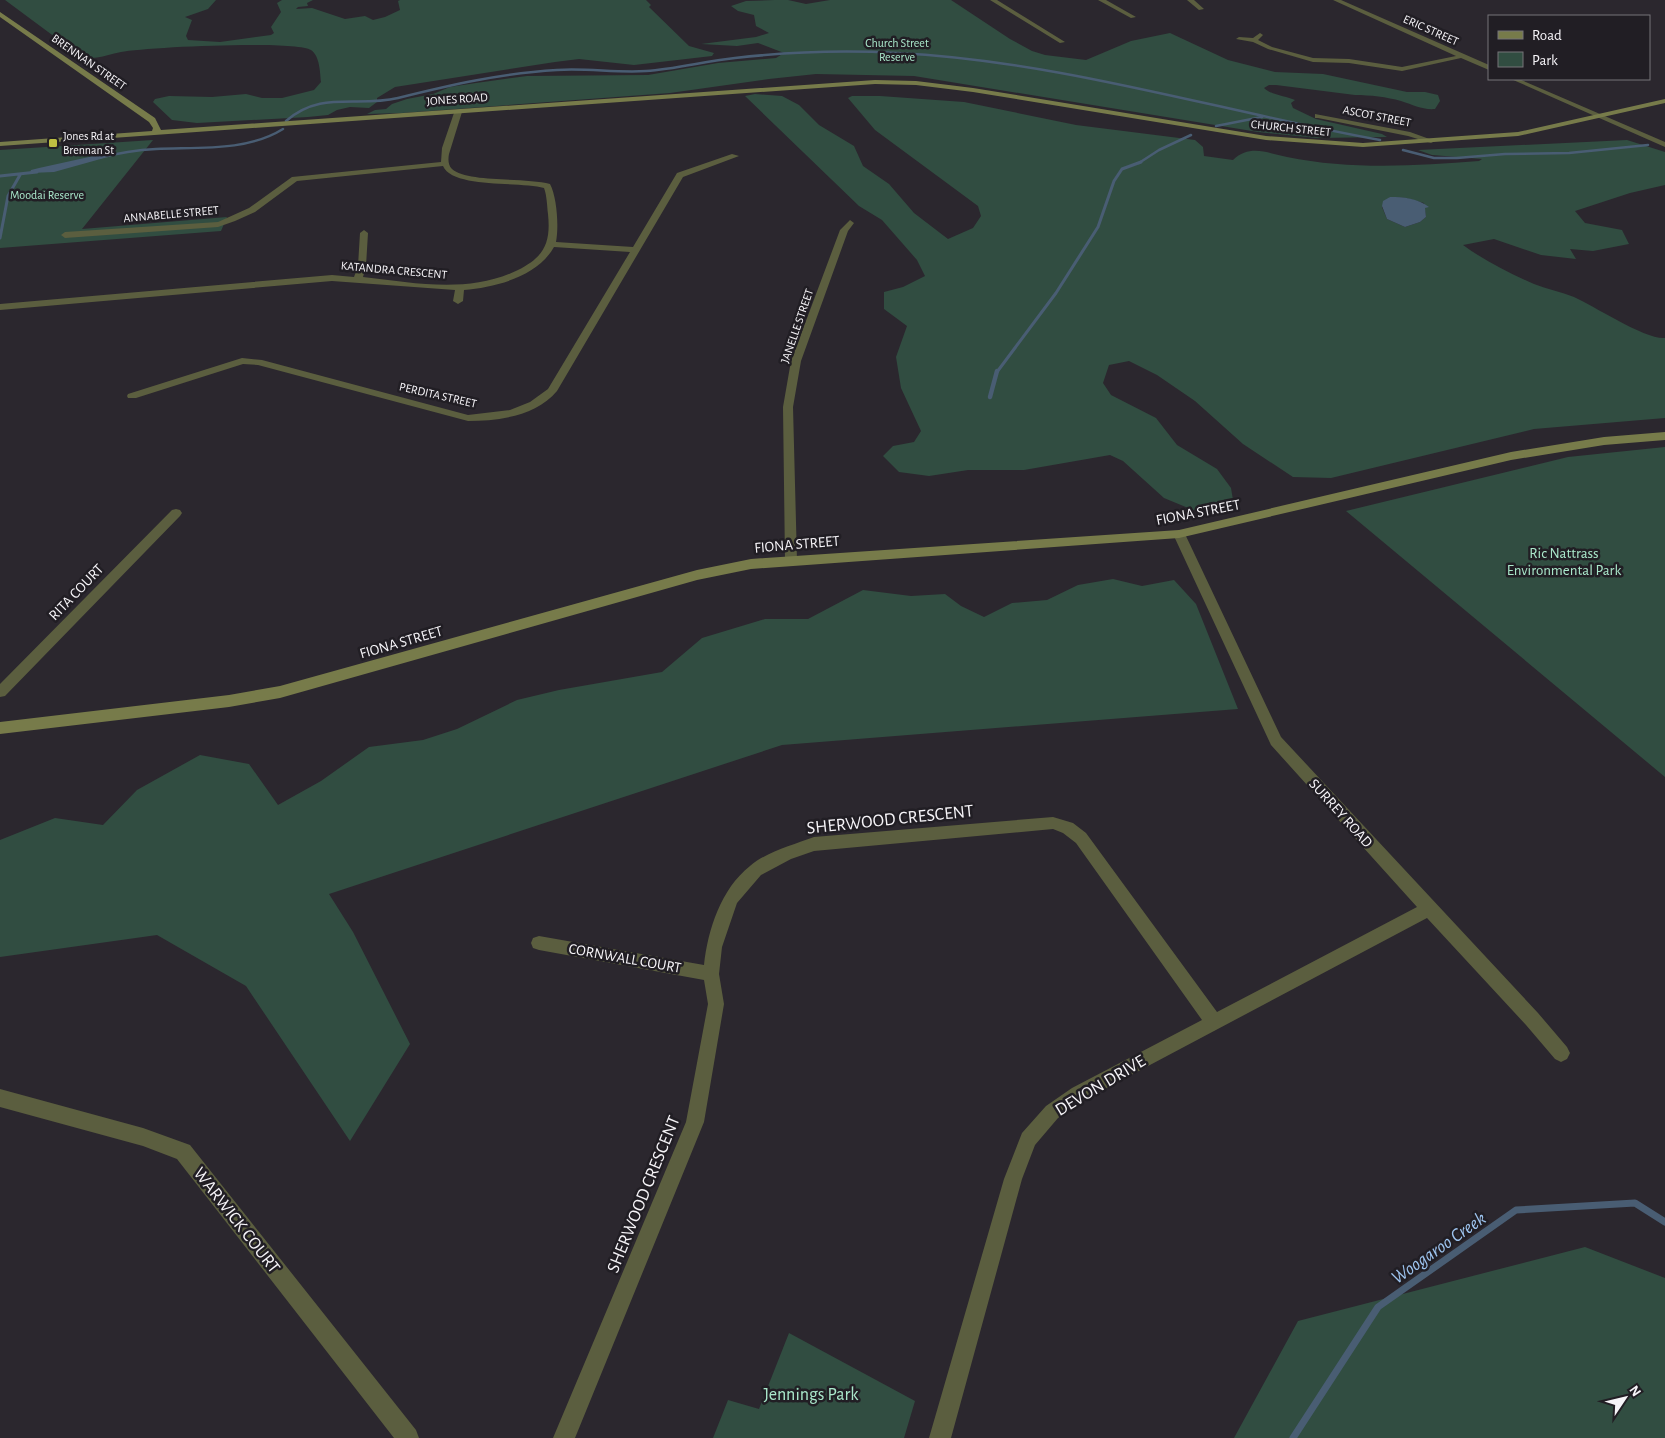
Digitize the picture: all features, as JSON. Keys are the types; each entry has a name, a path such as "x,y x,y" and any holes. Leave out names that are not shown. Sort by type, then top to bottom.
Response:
{"street":[{"path":"993,0 1062,42"},
{"path":"1101,0 1133,17"},
{"path":"1190,0 1201,9"},
{"name":"ERIC STREET","path":"1336,0 1488,68"},
{"name":"BRENNAN STREET","path":"0,14 152,120 157,128 156,134"},
{"path":"1239,39 1257,37 1270,48 1313,60 1349,61 1402,68 1421,66 1462,56"},
{"path":"1516,80 1665,146"},
{"name":"JONES ROAD","path":"0,144 842,83 916,83"},
{"name":"CHURCH STREET","path":"916,83 973,90 1294,141 1363,145 1518,134 1665,101"},
{"path":"458,112 445,153 444,164 452,173 463,178 529,181 547,186 553,232 551,244 637,250"},
{"name":"ASCOT STREET","path":"1318,116 1410,134 1431,141"},
{"name":"PERDITA STREET","path":"132,396 242,361 258,362 468,418 490,418 512,414 539,403 552,391 680,176 697,168 735,156"},
{"name":"ANNABELLE STREET","path":"65,235 218,224 240,217 272,196 285,183 295,179 444,164"},
{"name":"JANELLE STREET","path":"791,561 788,408 796,361 844,230 850,223"},
{"path":"358,278 362,266 364,233"},
{"name":"KATANDRA CRESCENT","path":"0,307 310,279 358,278 440,288 482,285 507,278 524,270 546,253 551,244"},
{"path":"458,301 460,287"},
{"name":"FIONA STREET","path":"0,728 230,701 280,692 697,575 752,564 1179,534 1502,458 1604,441 1665,436"},
{"name":"RITA COURT","path":"0,692 176,513"},
{"name":"SURREY ROAD","path":"1179,534 1276,741 1532,1019 1561,1053"},
{"name":"SHERWOOD CRESCENT","path":"564,1438 695,1122 716,1004 711,974 714,947 730,899 756,870 786,854 814,844 1053,823 1068,828 1080,838 1214,1022"},
{"name":"DEVON DRIVE","path":"940,1438 1013,1179 1028,1139 1052,1112 1078,1094 1429,909"},
{"name":"CORNWALL COURT","path":"539,943 711,974"},
{"name":"WARWICK COURT","path":"0,1098 143,1137 183,1152 408,1438"}],"green space":[{"path":"5,0 216,0 208,9 185,17 192,20 186,36 188,40 220,42 274,33 271,27 281,12 277,3 282,0 313,0 307,3 308,6 296,9 312,8 345,19 365,16 373,20 400,10 398,1 400,0 646,0 651,5 649,7 689,46 714,53 712,56 634,65 579,59 555,62 395,87 377,98 377,102 369,108 350,107 337,110 328,115 197,123 172,120 153,102 155,99 169,96 212,97 246,94 262,98 282,98 314,90 321,82 316,56 311,50 300,47 219,45 135,50 87,58 78,53 79,50 63,43"},
{"name":"Church Street Reserve","path":"788,0 806,4 830,0 951,0 1010,39 1032,51 1045,55 1086,60 1131,41 1170,33 1228,60 1275,72 1323,74 1407,92 1425,92 1438,95 1440,101 1435,109 1430,109 1378,96 1276,85 1269,85 1264,88 1275,94 1295,100 1291,103 1293,108 1316,119 1382,134 1387,137 1317,138 1258,132 914,76 816,74 670,93 367,114 375,110 386,109 392,104 407,99 433,94 450,87 527,76 648,75 718,63 776,58 784,53 758,43 737,46 701,44 756,37 769,33 756,26 754,15 738,11 731,6 746,1"},
{"path":"755,94 782,96 799,105 819,125 854,146 863,166 889,184 914,213 948,239 973,228 981,216 978,206 875,130 848,98 852,96 880,96 964,102 1076,125 1195,140 1203,147 1204,156 1233,160 1246,152 1259,151 1335,164 1383,166 1431,164 1479,161 1482,159 1432,155 1418,150 1627,140 1665,152 1665,185 1630,193 1575,211 1585,223 1622,230 1629,244 1593,251 1570,249 1576,259 1541,255 1494,239 1463,245 1506,271 1525,280 1574,297 1646,334 1665,338 1665,418 1534,429 1331,478 1293,477 1243,444 1195,401 1157,375 1129,361 1109,365 1103,383 1111,395 1156,418 1177,445 1217,469 1231,488 1233,500 1219,508 1193,510 1164,498 1123,461 1110,455 1024,470 968,470 929,476 899,472 883,456 893,446 914,442 921,431 901,388 896,357 907,326 884,309 884,292 903,287 925,276 917,260 882,220 859,206 745,96","holes":["1390,197 1406,198 1424,203 1426,217 1420,222 1405,227 1387,219 1382,207"]},
{"name":"Moodai Reserve","path":"153,140 82,229 227,217 221,231 0,248 0,150"},
{"name":"Ric Nattrass Environmental Park","path":"1665,447 1665,777 1346,511 1568,457"},
{"path":"1113,579 1142,586 1174,580 1196,604 1238,709 782,745 329,894 353,932 410,1044 350,1141 246,986 157,935 0,957 0,840 55,818 103,825 137,790 200,755 249,764 278,805 321,781 369,747 423,740 457,729 517,700 559,690 662,672 702,638 765,619 808,619 863,590 911,596 945,594 961,606 984,617 1012,603 1047,600 1078,585"},
{"path":"1585,1247 1665,1278 1665,1438 1234,1438 1298,1321"},
{"name":"Jennings Park","path":"789,1333 915,1401 904,1438 713,1438 728,1400 759,1409"}],"water":[{"path":"104,155 103,158 54,172 30,173 31,170"},
{"path":"1390,197 1410,199 1424,204 1429,207 1425,208 1426,217 1420,222 1405,227 1387,219 1382,206 1383,201"}],"waterway":[{"path":"286,121 299,112 326,103 383,101 477,80 517,74 568,70 646,71 755,56 816,52 856,52 958,58 1079,76 1380,140"},
{"path":"1216,126 1262,117"},
{"path":"99,158 141,150 237,145 253,142 283,129"},
{"path":"1140,162 1159,150 1191,135"},
{"path":"1403,150 1434,158 1457,158 1505,154 1569,153 1648,145"},
{"path":"997,372 1056,293 1098,227 1114,181 1122,169 1140,162"},
{"path":"0,176 37,172"},
{"path":"0,238 8,196 20,175"},
{"path":"990,397 997,371"},
{"name":"Woogaroo Creek","path":"1293,1438 1378,1307 1516,1210 1635,1203 1665,1222"}],"place":[{"name":"Jones Rd at Brennan St","path":"53,143"}]}
